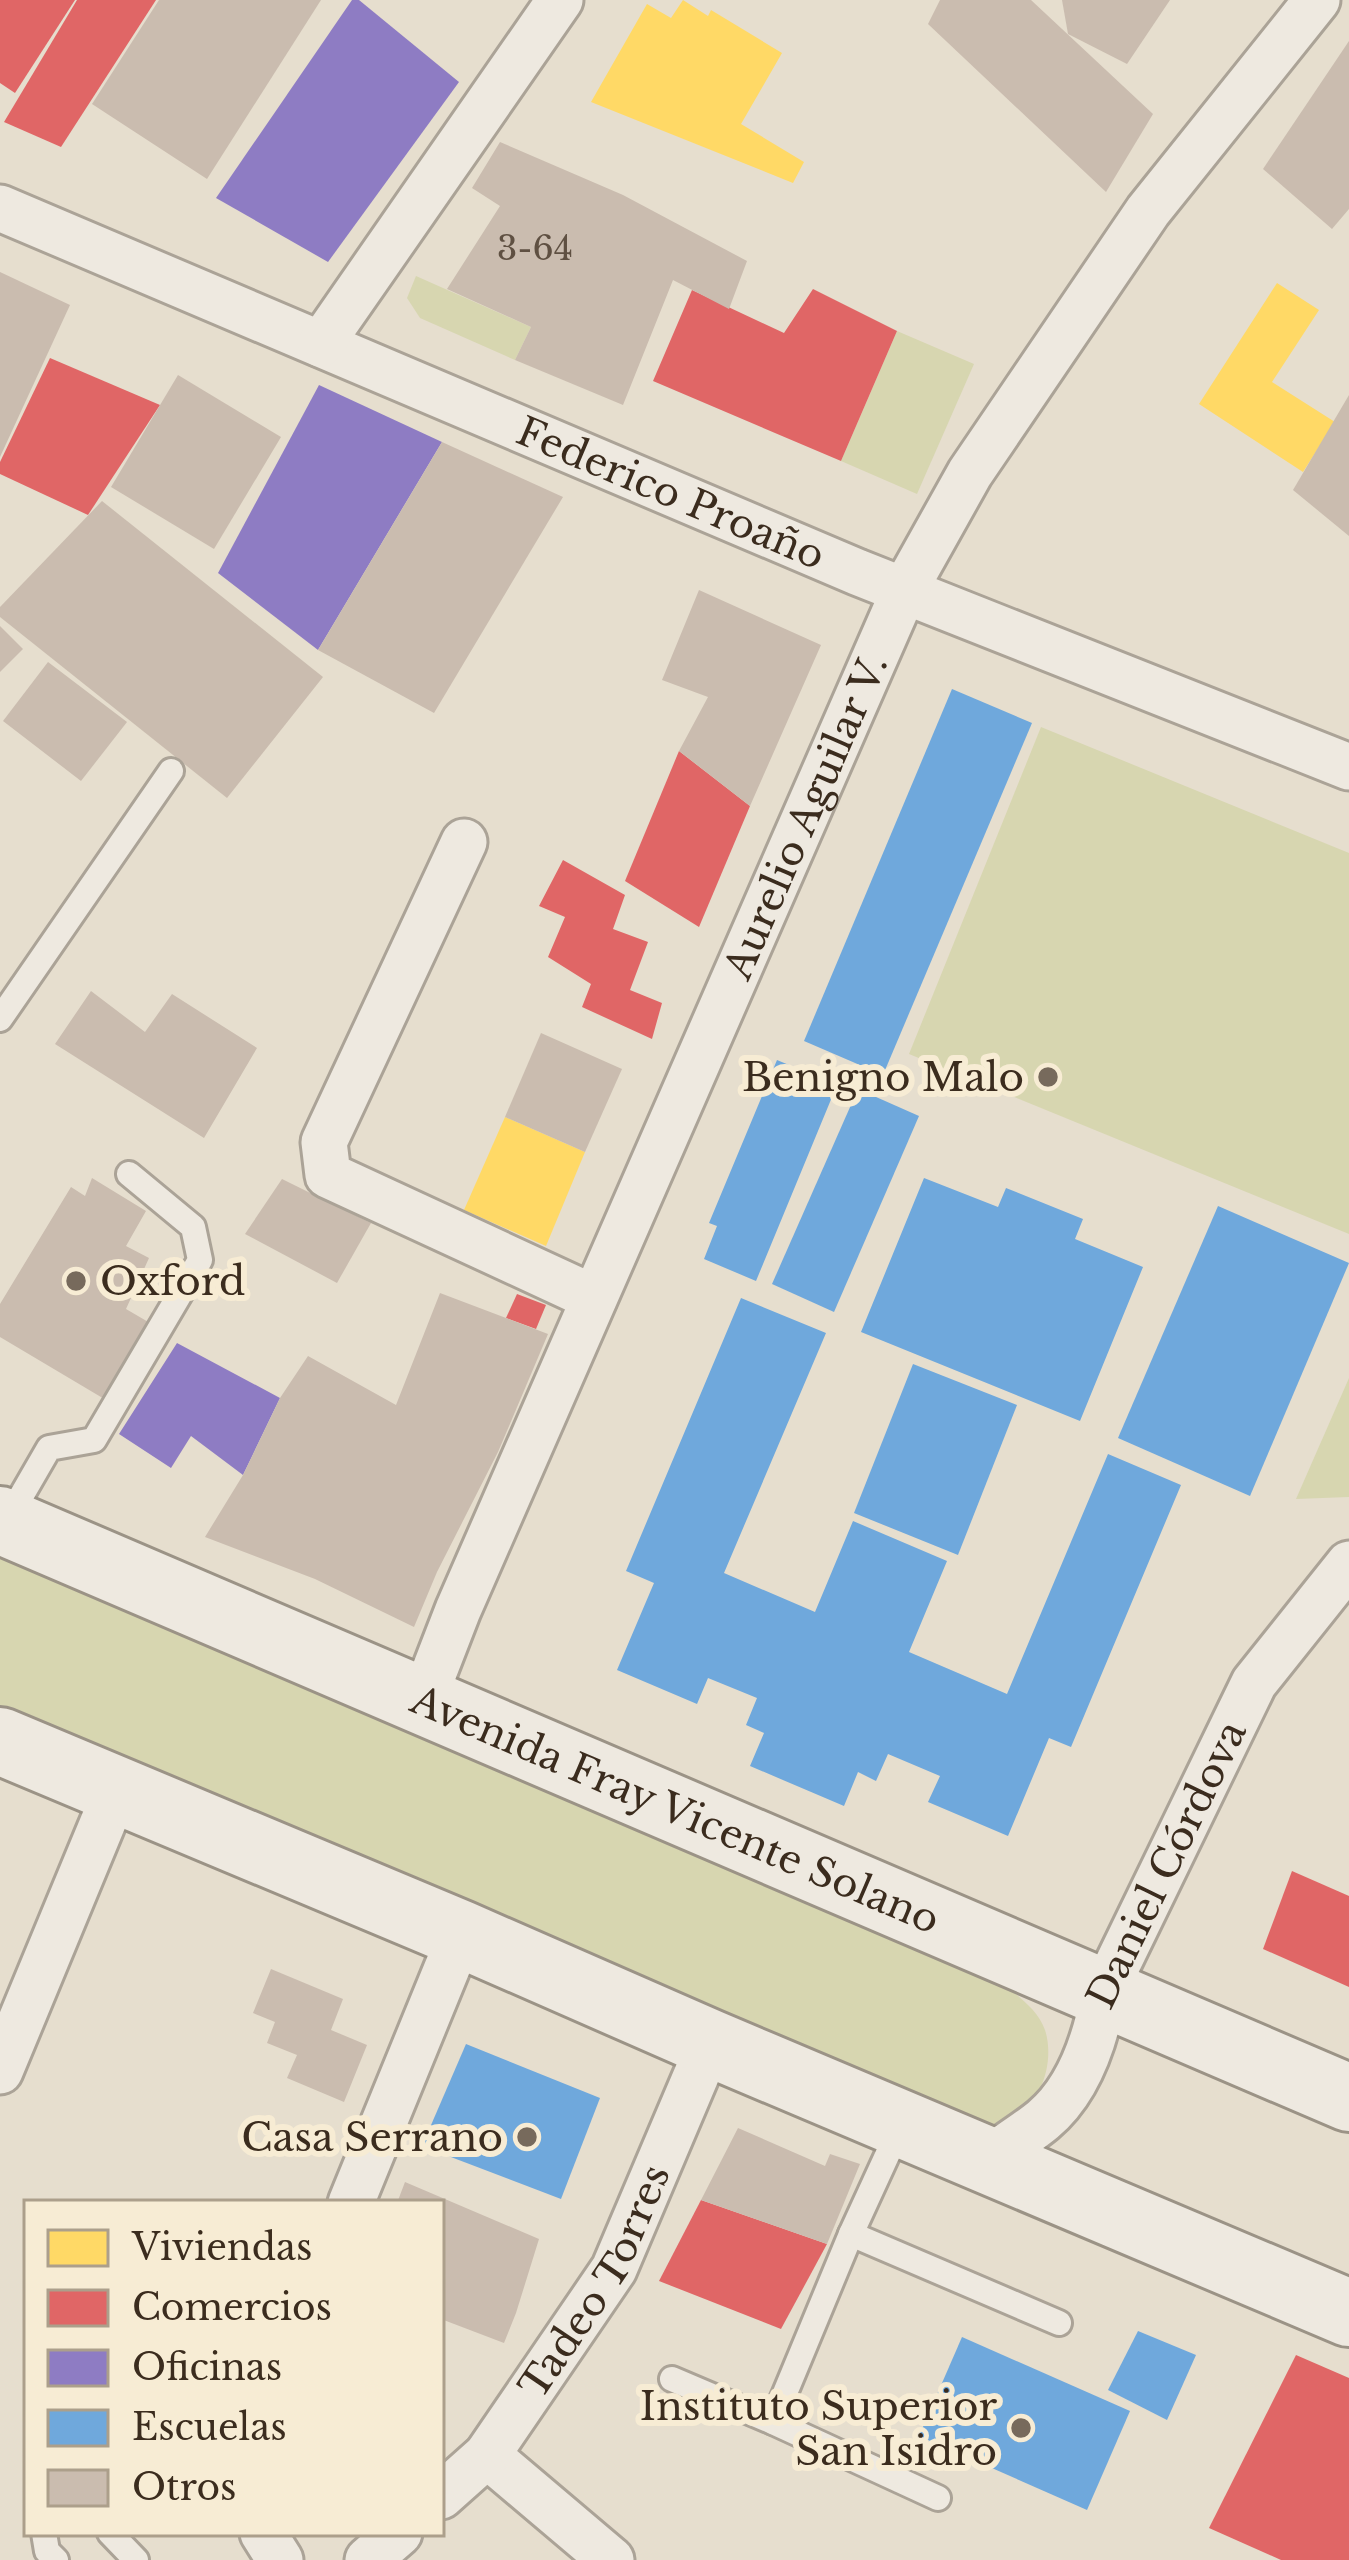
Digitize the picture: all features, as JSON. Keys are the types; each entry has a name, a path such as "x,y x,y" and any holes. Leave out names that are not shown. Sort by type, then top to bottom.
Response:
{"main road":[{"name":"Avenida Fray Vicente Solano","path":"3,1521 1349,2098"},
{"path":"0,1742 1349,2313"}],"street":[{"path":"321,344 560,0"},
{"name":"Aurelio Aguilar V.","path":"422,1702 904,591 970,472 1148,211 1317,0"},
{"name":"Federico Proaño","path":"0,208 904,591 1348,764"},
{"path":"464,842 324,1142 328,1175 594,1298"},
{"name":"Daniel Córdova","path":"988,2159 1047,2117 1076,2080 1098,2027 1104,1992 1254,1684 1349,1564"},
{"path":"0,2071 116,1791"},
{"path":"352,2200 461,1934"},
{"name":"Tadeo Torres","path":"444,2493 487,2455 614,2269 710,2043"},
{"path":"487,2455 611,2560"},
{"path":"368,2560 396,2536"}],"lane":[{"path":"0,1019 171,770"},
{"path":"3,1521 49,1448 94,1440 200,1260 193,1227 129,1174"},
{"path":"773,2422 902,2122"},
{"path":"851,2234 1059,2324"},
{"path":"672,2379 938,2498"},
{"path":"113,2536 136,2560"}],"green space":[{"path":"416,276 531,327 515,360 420,318 407,298"},
{"path":"897,331 974,364 917,494 841,461"},
{"path":"1041,727 1349,853 1349,1234 909,1054"},
{"path":"1349,1378 1349,1497 1296,1499"},
{"path":"0,1557 1015,1993 1036,2014 1048,2043 1046,2072 1035,2099 1014,2118 998,2124 972,2124 0,1709"}],"building: Viviendas":[{"path":"683,0 708,16 711,10 782,53 741,124 804,162 793,183 591,102 647,4 671,18"},
{"path":"1277,283 1319,310 1272,382 1335,422 1303,472 1199,404"},
{"path":"505,1117 585,1152 546,1246 464,1210"}],"building: Comercios":[{"path":"0,0 75,0 15,93 0,83"},
{"path":"77,0 156,0 61,147 4,122"},
{"path":"813,289 897,331 841,461 653,381 692,290 784,333"},
{"path":"50,358 160,405 88,515 0,474 0,462"},
{"path":"679,751 750,806 699,927 625,881"},
{"path":"563,860 625,895 613,929 648,942 630,990 662,1003 652,1039 582,1007 591,984 548,957 565,917 539,906"},
{"path":"517,1294 546,1305 536,1329 506,1318"},
{"path":"1292,1871 1349,1896 1349,1987 1263,1949"},
{"path":"701,2200 827,2244 781,2329 659,2281"},
{"path":"1296,2355 1349,2378 1349,2560 1281,2560 1209,2528"}],"building: Oficinas":[{"path":"352,0 359,0 459,82 328,262 216,198"},
{"path":"319,385 442,442 318,650 218,573"},
{"path":"177,1343 280,1398 243,1475 191,1436 171,1468 119,1434"}],"building: Escuelas":[{"path":"952,689 1032,723 883,1075 804,1041"},
{"path":"777,1060 837,1085 756,1281 704,1259 717,1226 709,1223"},
{"path":"858,1089 919,1116 834,1312 772,1284"},
{"path":"924,1178 998,1207 1006,1188 1083,1219 1075,1239 1143,1267 1080,1421 861,1332"},
{"path":"1218,1206 1349,1263 1250,1496 1118,1438"},
{"path":"741,1298 826,1333 724,1573 815,1612 853,1521 947,1561 909,1652 1007,1694 1108,1454 1181,1485 1071,1747 1049,1738 1008,1836 928,1802 940,1776 888,1754 876,1781 858,1772 844,1806 750,1766 764,1733 746,1725 757,1698 708,1678 697,1704 617,1670 654,1583 626,1571"},
{"path":"913,1364 1017,1405 958,1555 854,1513"},
{"path":"466,2044 600,2098 561,2199 422,2146"},
{"path":"1138,2331 1196,2355 1167,2420 1108,2390"},
{"name":"Instituto Superior San Isidro","path":"962,2337 1130,2411 1087,2510 919,2436"}],"building: Otros":[{"path":"159,0 321,0 207,179 92,104"},
{"path":"940,0 1031,0 1153,114 1106,192 928,24"},
{"path":"1062,0 1170,0 1127,64 1068,34"},
{"path":"1349,41 1349,209 1332,229 1263,169"},
{"path":"500,142 623,195 747,261 729,309 673,280 623,405 515,360 531,327 447,289 500,206 472,188"},
{"path":"0,272 70,305 0,457"},
{"path":"178,375 281,437 214,549 111,487"},
{"path":"1349,395 1349,536 1293,490"},
{"path":"442,442 563,497 434,713 318,650"},
{"path":"102,501 323,677 227,798 0,617 0,607"},
{"path":"699,590 821,645 750,806 679,751 708,697 662,680"},
{"path":"0,626 23,649 0,672"},
{"path":"48,662 127,722 81,781 3,721"},
{"path":"91,991 145,1032 172,994 257,1048 204,1138 55,1044"},
{"path":"541,1033 622,1069 585,1152 505,1117"},
{"name":"Oxford","path":"92,1178 146,1211 126,1246 149,1258 126,1309 150,1323 106,1400 0,1337 0,1304 71,1187 85,1196"},
{"path":"282,1179 371,1223 337,1283 245,1234"},
{"path":"440,1293 548,1334 498,1452 414,1627 315,1579 205,1537 308,1356 396,1405"},
{"path":"271,1969 343,1999 331,2030 367,2045 344,2102 287,2078 297,2055 267,2043 275,2022 253,2013"},
{"path":"738,2128 825,2166 830,2154 860,2164 827,2244 701,2200"},
{"path":"405,2182 539,2239 504,2343 444,2320 444,2200 398,2200"}],"place":[{"name":"Benigno Malo","path":"1048,1077"},
{"name":"Oxford","path":"76,1281"},
{"name":"Casa Serrano","path":"527,2137"},
{"name":"Instituto Superior San Isidro","path":"1021,2428"}]}
